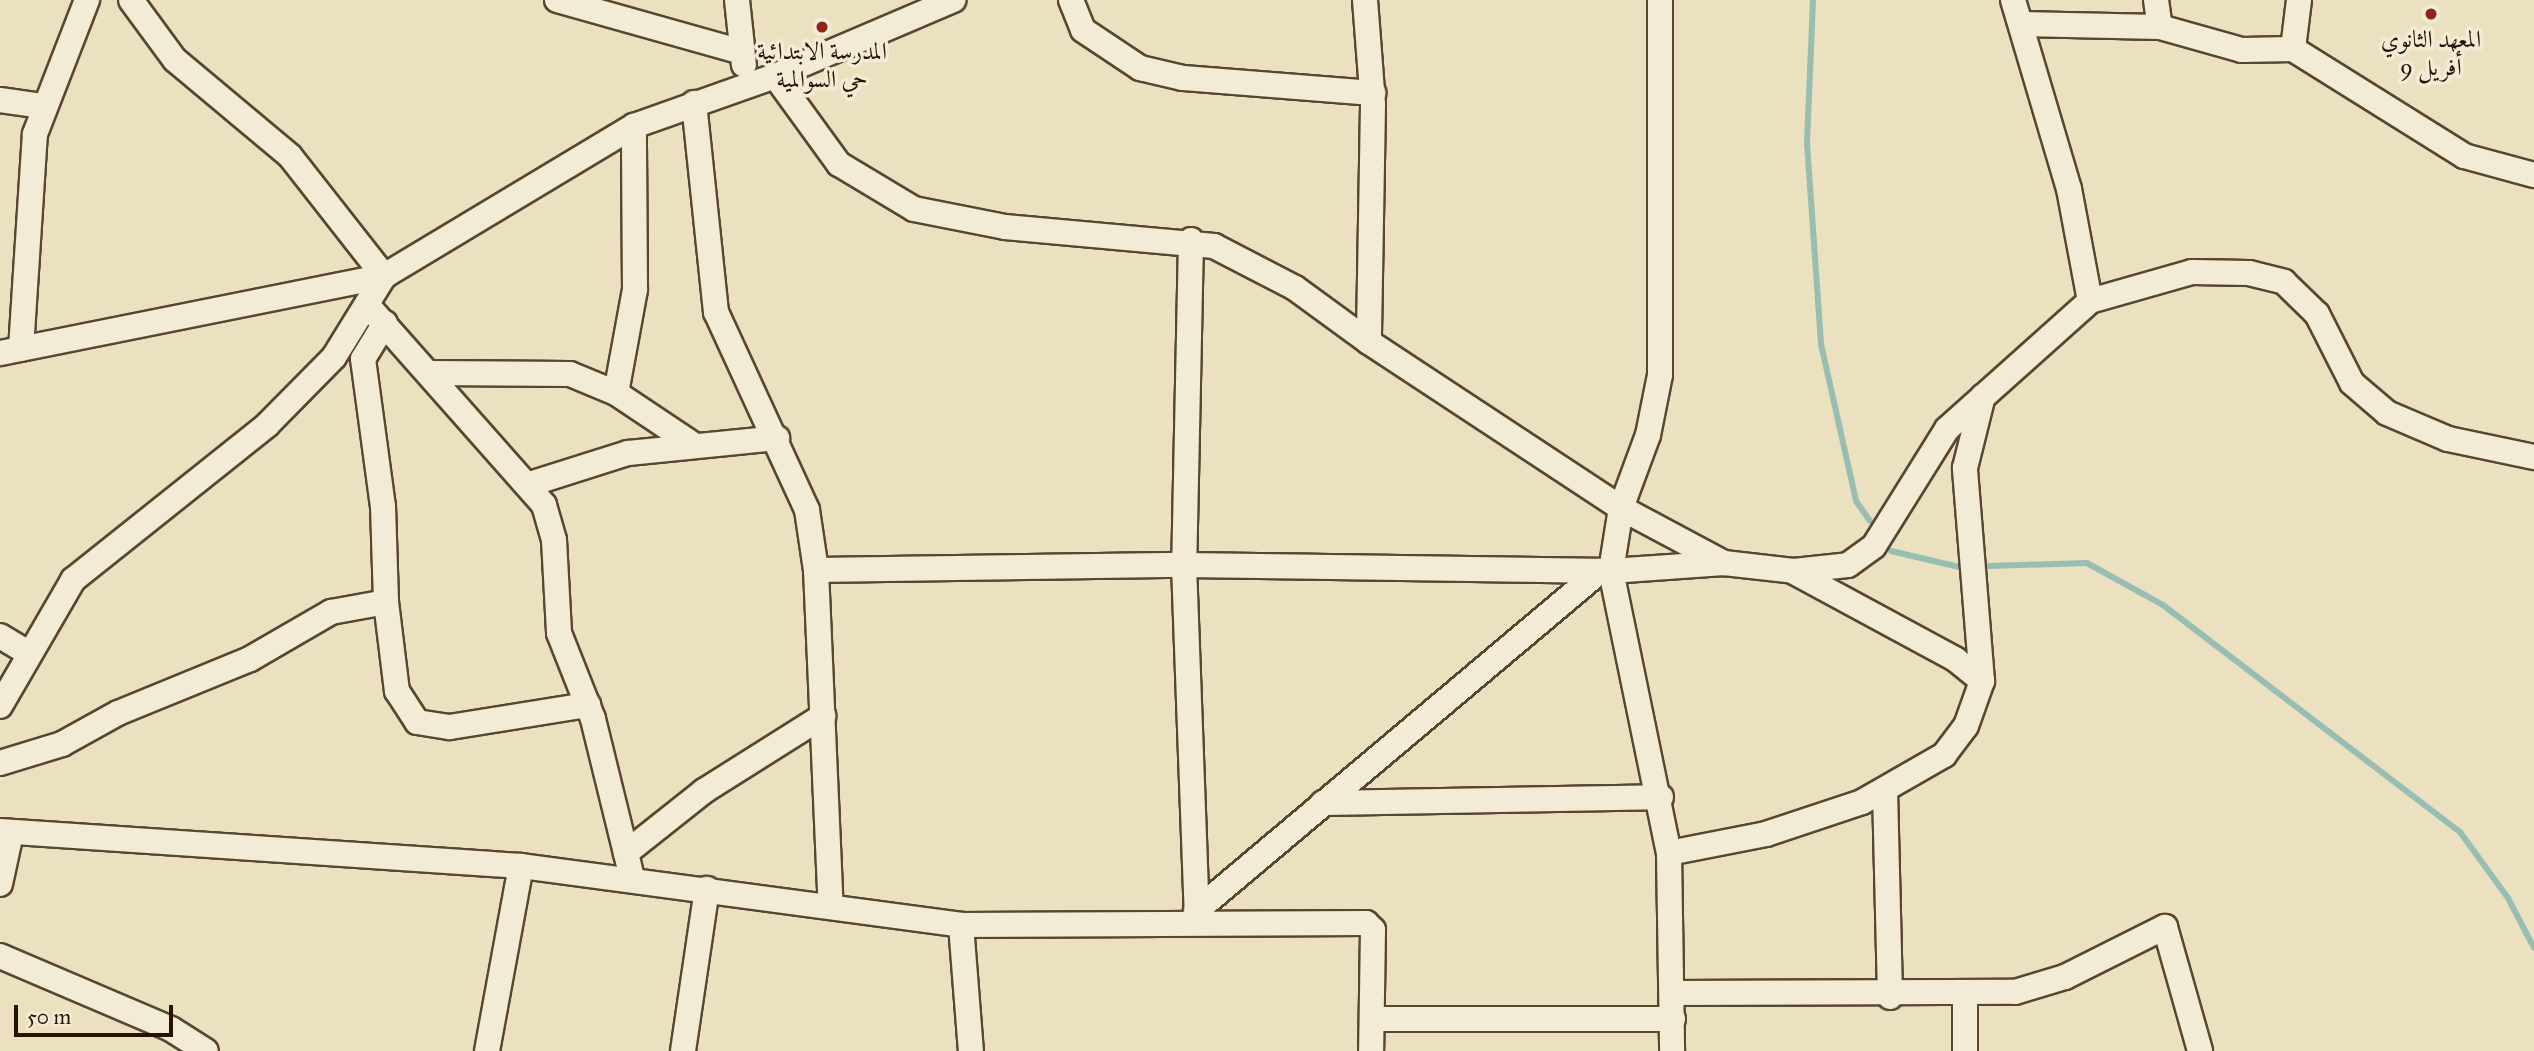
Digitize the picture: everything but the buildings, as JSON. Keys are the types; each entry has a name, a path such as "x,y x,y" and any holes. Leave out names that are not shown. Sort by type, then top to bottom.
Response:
{"street":[{"path":"87,0 42,106 30,171 10,351 384,276 634,126 775,76 953,0"},
{"path":"131,0 174,61 290,156 384,276 377,315 363,359 383,506 386,602 397,691 416,722 450,727 588,705"},
{"path":"557,0 743,52"},
{"path":"737,0 747,86"},
{"path":"1071,0 1083,30 1140,68 1183,78 1373,93"},
{"path":"1365,0 1373,93 1369,342"},
{"path":"1660,0 1660,375 1648,435 1621,508 1606,571 1661,797 1669,853 1672,1051"},
{"path":"2013,0 2069,189 2090,301"},
{"path":"2156,0 2160,27"},
{"path":"2293,49 2299,0"},
{"path":"2021,24 2160,27 2242,50 2293,49 2465,156 2534,175"},
{"path":"775,76 839,164 914,209 1005,227 1191,240 1256,265 1621,508 1724,564"},
{"path":"0,100 42,106"},
{"path":"694,103 716,312 777,438 807,510 816,570 831,906"},
{"path":"616,393 635,289 634,126"},
{"path":"1191,240 1184,565 1196,916"},
{"path":"816,570 1184,565 1606,571 1724,564 1794,571 1864,557 1931,450 1985,390 2090,301 2192,272 2249,273 2284,282 2317,314 2352,383 2387,413 2448,439 2534,457"},
{"path":"377,315 530,484 552,524 559,634 588,705 632,878"},
{"path":"0,706 27,652 73,580 267,425 377,315"},
{"path":"432,373 551,372 616,393 694,445"},
{"path":"1669,853 1766,834 1885,790 1944,755 1977,706 1982,681 1964,496 1969,440 1985,390"},
{"path":"530,484 628,453 777,438"},
{"path":"1196,916 1323,803 1606,571"},
{"path":"1794,571 1955,659 1982,681"},
{"path":"0,762 62,744 118,713 250,659 331,612 386,602"},
{"path":"0,636 27,652"},
{"path":"626,853 704,791 823,716"},
{"path":"1885,790 1890,996"},
{"path":"1323,803 1661,797"},
{"path":"0,884 5,832 521,866 632,878 961,925 1196,916 1369,924 1371,1051"},
{"path":"487,1051 521,866"},
{"path":"683,1051 707,889"},
{"path":"961,925 971,1051"},
{"path":"1672,993 1965,996 2040,986 2165,927 2200,1051"},
{"path":"0,956 171,1029 206,1051"},
{"path":"1965,996 1965,1051"},
{"path":"1371,1019 1673,1019"}],"waterway":[{"path":"1813,0 1807,143 1821,344 1856,501 1870,521"},
{"path":"1891,551 1959,567"},
{"path":"1989,566 2087,563 2163,605 2460,832 2508,898 2534,948"}],"place":[{"name":"المعهد الثانوي 9 أفريل","path":"2431,14"},
{"name":"المدرسة الابتدائية حي السوالمية","path":"822,27"}]}
